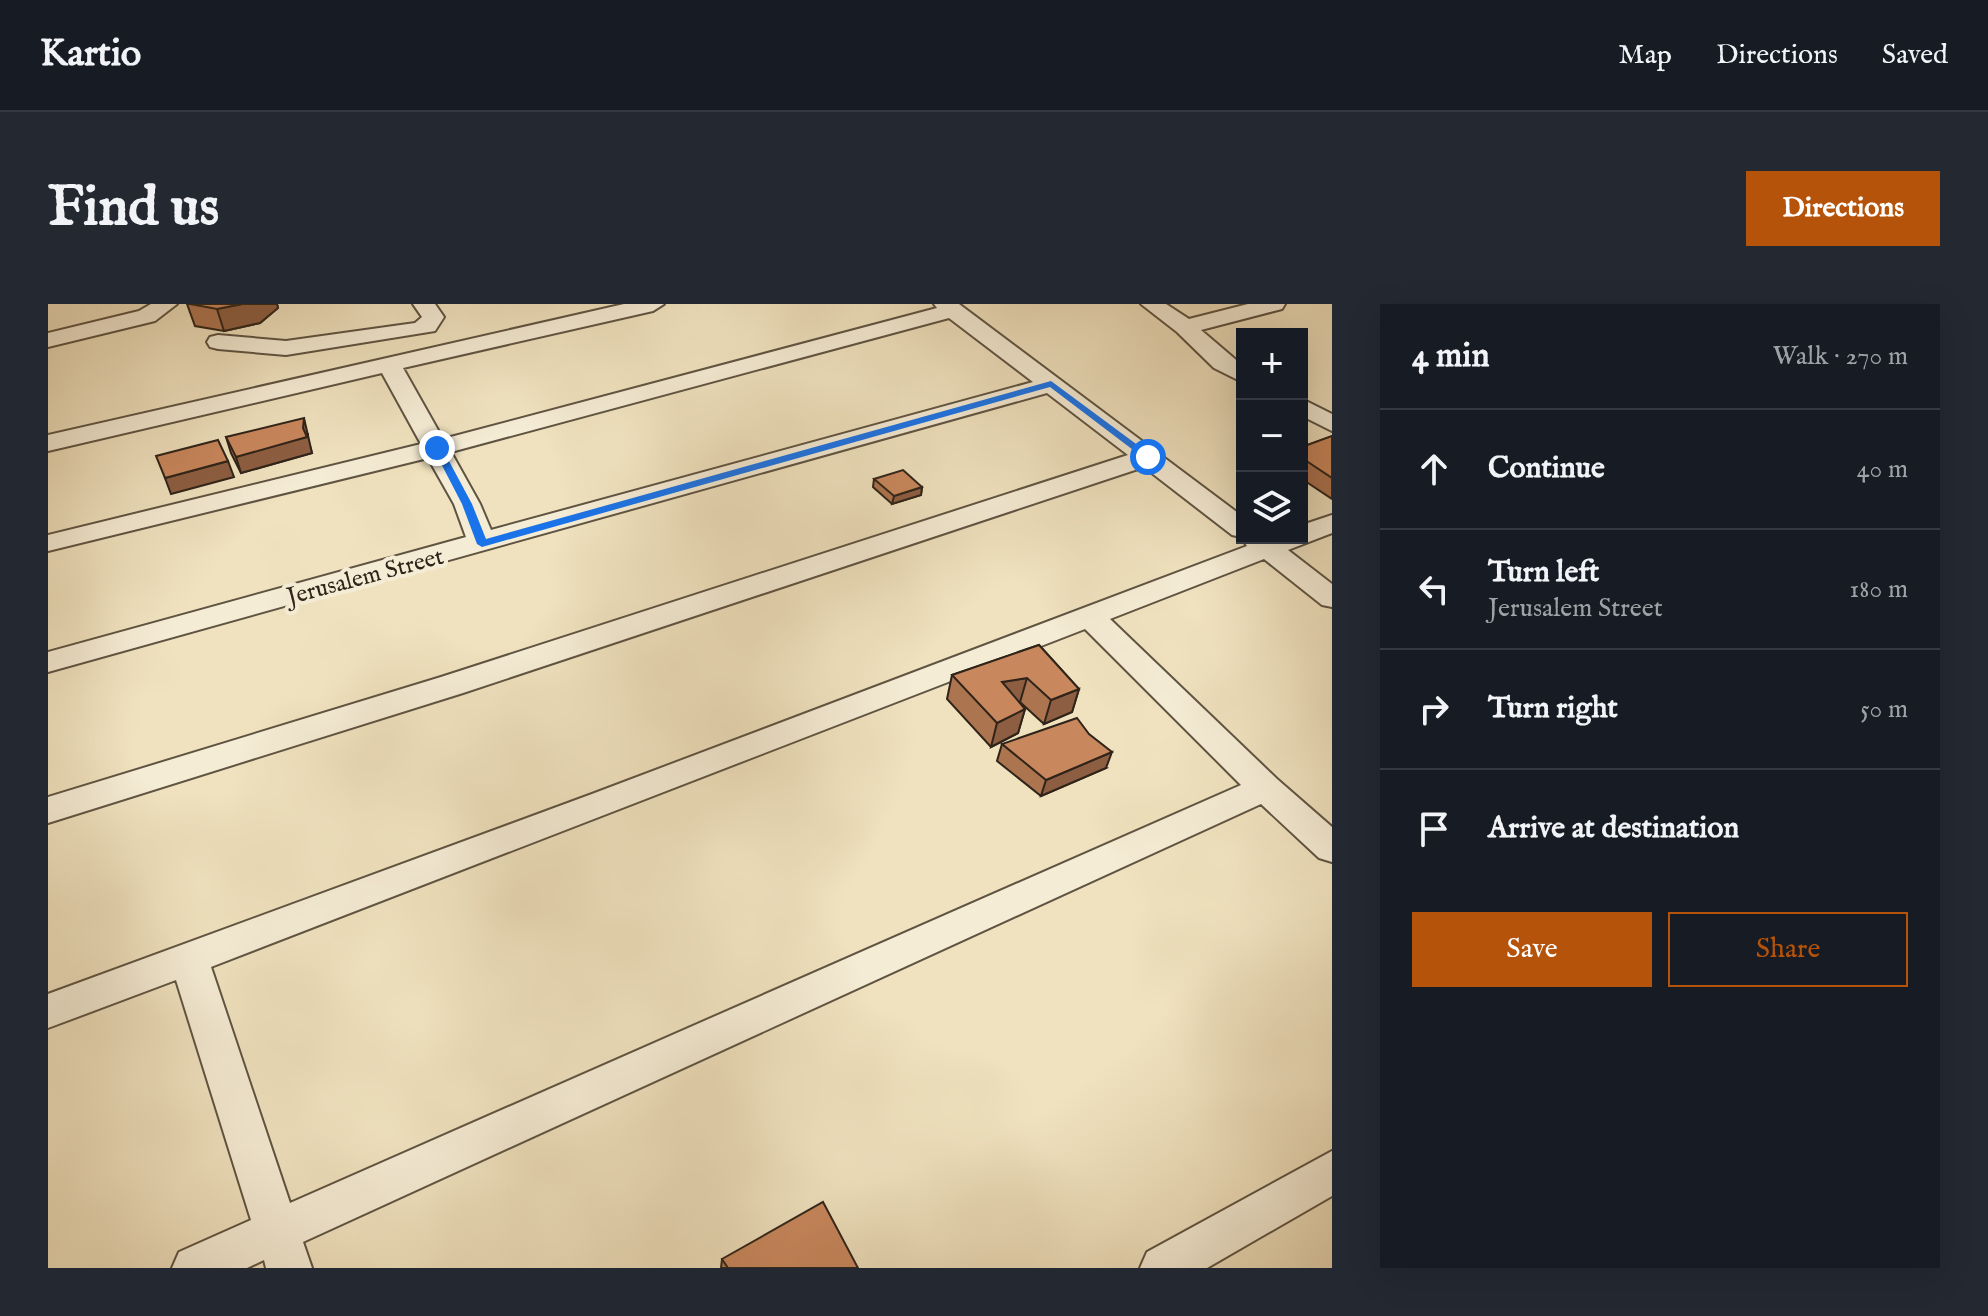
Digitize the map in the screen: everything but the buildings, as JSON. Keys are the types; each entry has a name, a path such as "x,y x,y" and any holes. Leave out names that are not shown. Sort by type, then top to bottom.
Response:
{"street":[{"path":"48,340 147,316 166,304"},
{"path":"218,342 286,348 419,329 427,326 433,317 424,304"},
{"path":"48,443 653,304"},
{"path":"1152,304 1185,327 1222,363 1236,371"},
{"path":"1185,327 1274,304"},
{"path":"48,543 437,448 949,307 1148,457 1236,518"},
{"path":"390,366 467,504 482,544"},
{"name":"Jerusalem Street","path":"48,662 1051,384"},
{"path":"1308,406 1332,398"},
{"path":"1308,409 1332,424"},
{"path":"48,810 452,685 1148,457"},
{"path":"1308,533 1332,523"},
{"path":"48,1011 1089,616 1251,544"},
{"path":"1271,544 1332,598"},
{"path":"1089,616 1265,788 1332,848"},
{"path":"195,1268 283,1249 1265,788"},
{"path":"189,959 283,1249"},
{"path":"1163,1268 1332,1172"}],"route":[{"path":"437,448 467,504 482,544 1051,384 1148,457"}]}
